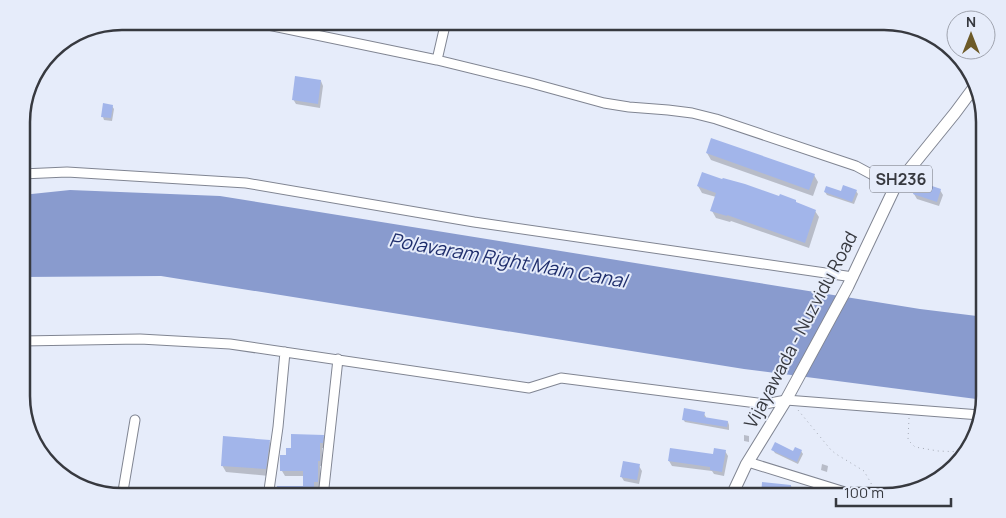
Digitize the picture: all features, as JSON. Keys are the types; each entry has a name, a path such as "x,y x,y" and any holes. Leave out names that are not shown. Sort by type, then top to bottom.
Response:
{"main road":[{"name":"Vijayawada - Nuzvidu Road","path":"735,488 748,462 790,400 851,282 895,186 971,92"}],"street":[{"path":"292,30 531,82 604,103 629,108 668,110 716,119 856,166 895,186"},
{"path":"437,60 444,30"},
{"path":"30,174 66,172 246,183 474,222 851,282"},
{"path":"30,342 140,339 230,344 529,388 561,378 765,404 790,400 974,414"},
{"path":"269,488 278,427 285,352"},
{"path":"324,488 338,359"},
{"path":"124,488 135,420"},
{"path":"748,462 834,488"}],"path":[{"path":"790,400 831,450 864,471 873,488"},
{"path":"909,409 908,440 915,447 957,452"}],"water":[{"name":"Polavaram Right Main Canal","path":"70,190 220,196 920,309 976,316 976,399 744,369 161,276 30,277 30,194"}],"building":[{"path":"295,76 321,80 318,104 292,100"},
{"path":"103,103 113,105 111,118 101,117"},
{"path":"711,138 815,174 809,190 706,153"},
{"path":"702,172 779,196 780,194 816,210 805,243 727,215 710,211 716,193 697,186"},
{"path":"920,182 941,189 937,202 913,194 915,187 918,188"},
{"path":"843,185 857,190 852,202 824,192 826,186 841,191"},
{"path":"684,408 705,412 704,417 728,421 727,427 682,420"},
{"path":"291,434 324,435 323,443 320,443 318,482 314,482 314,488 277,488 277,486 303,486 303,471 280,471 280,455 286,455 286,448 291,448"},
{"path":"223,436 270,440 266,469 221,466"},
{"path":"775,442 793,451 795,447 802,450 797,462 771,450"},
{"path":"670,448 713,454 714,448 726,450 722,472 710,470 710,467 668,461"},
{"path":"623,461 640,464 637,480 620,477"},
{"path":"762,482 791,485 791,488 762,488"}]}
